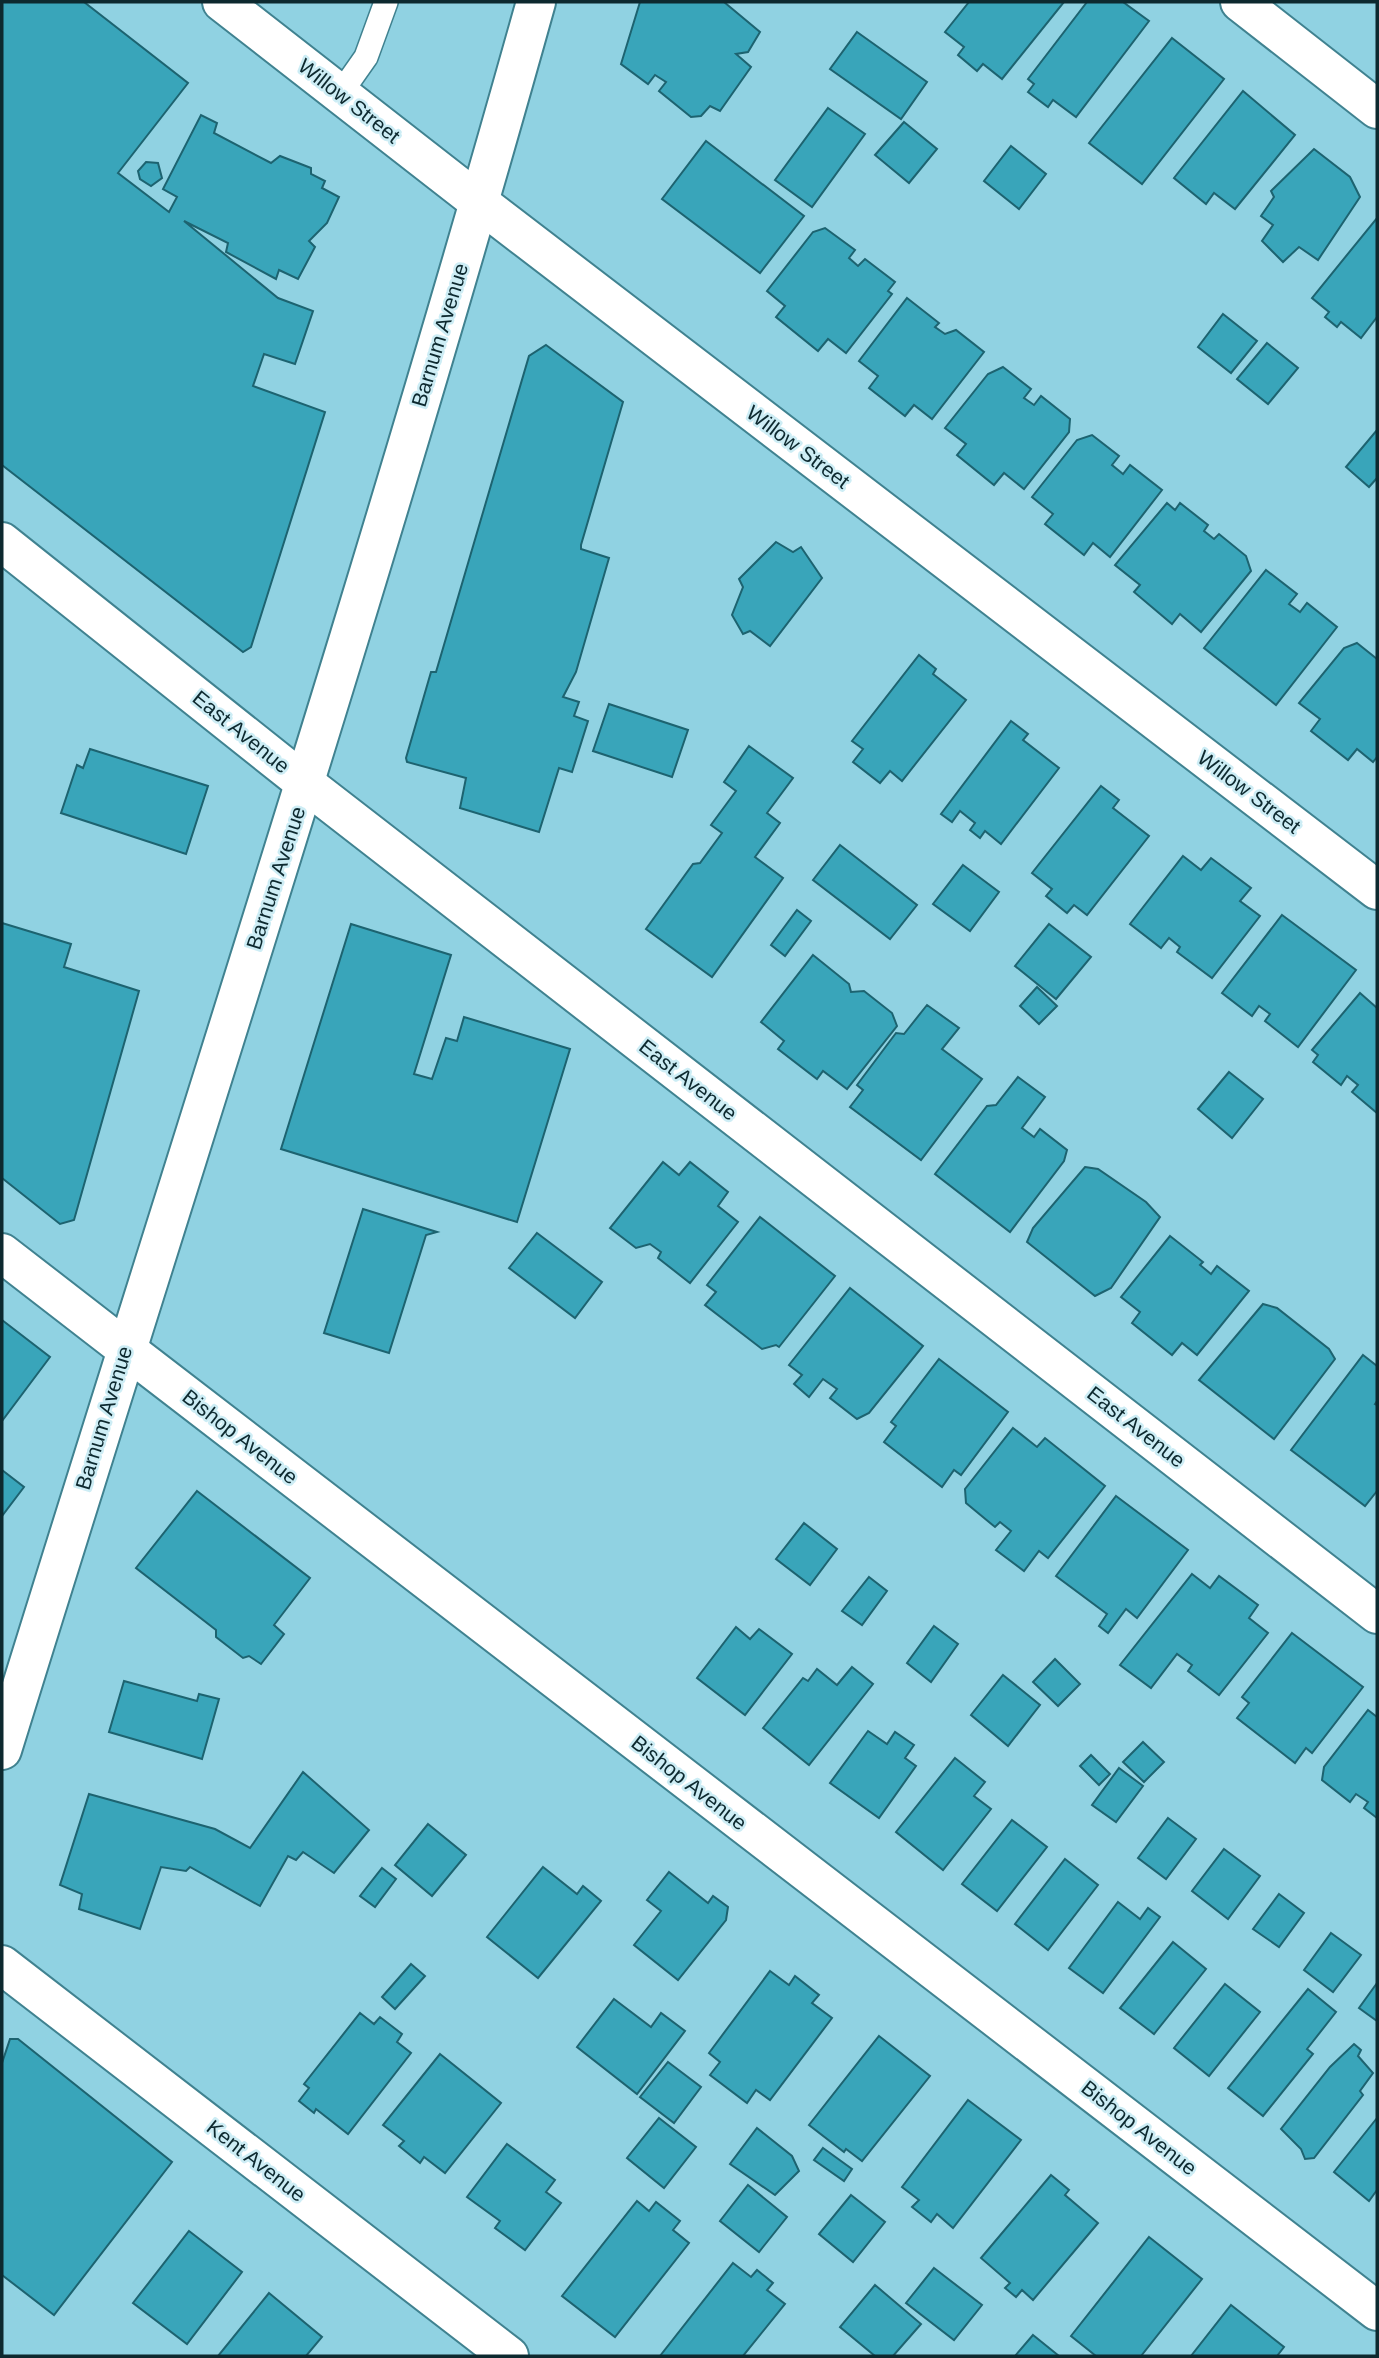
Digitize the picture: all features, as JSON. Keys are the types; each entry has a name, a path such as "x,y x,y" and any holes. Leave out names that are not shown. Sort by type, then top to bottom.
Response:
{"street":[{"name":"Willow Street","path":"222,2 1377,890"},
{"name":"Barnum Avenue","path":"2,1750 306,783 480,203 536,2"},
{"path":"1240,2 1377,109"},
{"name":"East Avenue","path":"2,542 306,783 1377,1614"},
{"name":"Bishop Avenue","path":"2,1253 1377,2312"},
{"name":"Kent Avenue","path":"2,1965 509,2356"}],"lane":[{"path":"340,94 366,57 386,2"}],"building":[{"path":"2,2 84,2 188,83 118,173 169,212 177,197 163,189 201,115 217,123 214,133 271,163 280,156 311,168 311,174 325,181 322,188 339,197 327,223 309,241 315,247 298,279 279,270 276,279 226,252 228,243 184,221 278,298 313,311 295,364 264,354 253,386 325,412 251,647 243,652 2,465"},
{"path":"640,2 724,2 760,32 748,52 736,54 751,67 720,111 710,106 701,116 691,117 659,91 666,82 655,75 648,84 621,64"},
{"path":"969,2 1064,2 1002,79 983,64 977,71 958,55 964,47 945,32"},
{"path":"1087,2 1123,2 1149,21 1076,117 1053,100 1048,107 1028,92 1034,84 1028,79"},
{"path":"857,32 927,82 901,119 830,69"},
{"path":"1172,38 1224,79 1142,184 1089,143"},
{"path":"1243,91 1295,135 1235,209 1214,193 1206,204 1174,178"},
{"path":"828,108 865,134 812,207 775,180"},
{"path":"904,122 937,149 909,183 875,155"},
{"path":"706,141 804,216 760,273 662,199"},
{"path":"1011,146 1046,174 1019,209 984,181"},
{"path":"1314,149 1350,177 1360,197 1318,260 1299,247 1283,262 1262,241 1273,225 1261,216 1274,197 1271,191"},
{"path":"146,162 158,163 162,178 151,186 140,179 138,171"},
{"path":"1377,218 1377,317 1361,338 1341,322 1337,327 1325,317 1329,312 1312,298"},
{"path":"825,228 855,250 849,258 858,266 865,259 895,282 888,291 892,294 846,353 828,339 818,351 776,317 785,306 767,291 813,232"},
{"path":"907,298 939,323 935,327 945,334 956,330 984,352 932,419 914,405 905,416 869,388 878,376 859,361"},
{"path":"1223,314 1257,341 1231,373 1198,347"},
{"path":"1267,343 1298,368 1268,404 1237,379"},
{"path":"546,345 623,402 581,545 581,549 609,558 576,672 563,697 579,702 574,716 588,721 572,772 559,768 539,832 460,808 466,778 407,762 406,758 431,672 436,672 529,356"},
{"path":"1003,367 1031,389 1024,398 1034,405 1041,396 1070,419 1069,432 1024,489 1004,473 994,485 957,455 966,444 945,428 988,374"},
{"path":"1377,430 1377,478 1369,487 1346,467"},
{"path":"1092,435 1119,456 1112,465 1123,474 1130,465 1162,490 1110,557 1093,543 1084,555 1045,524 1053,514 1032,497 1077,440"},
{"path":"1167,503 1175,510 1180,503 1208,525 1204,531 1214,539 1219,534 1246,556 1251,571 1201,632 1180,614 1172,624 1134,592 1140,585 1115,565"},
{"path":"776,542 793,552 801,547 822,578 770,646 750,631 743,634 732,615 743,587 739,579"},
{"path":"1266,570 1297,594 1289,604 1300,612 1307,603 1337,627 1276,705 1204,648"},
{"path":"1357,643 1377,659 1377,757 1373,762 1357,749 1348,760 1311,731 1320,719 1299,703 1344,648"},
{"path":"919,655 936,669 933,674 966,700 902,781 890,771 880,783 853,762 863,749 852,741"},
{"path":"609,704 688,730 672,777 593,751"},
{"path":"1011,721 1028,734 1023,740 1059,768 1001,844 985,831 980,838 970,830 975,823 960,811 952,822 941,814"},
{"path":"749,746 793,778 767,813 780,823 755,857 783,878 712,977 646,929 693,864 700,863 722,833 711,825 736,791 724,782"},
{"path":"90,749 208,786 186,854 61,813 77,765 83,768"},
{"path":"1101,786 1119,800 1113,808 1149,836 1087,915 1074,905 1067,913 1046,896 1052,889 1032,873"},
{"path":"840,845 917,905 890,939 813,880"},
{"path":"1183,856 1201,870 1211,858 1251,888 1240,901 1260,916 1212,978 1177,952 1180,947 1169,938 1161,948 1130,924"},
{"path":"963,865 999,892 970,931 933,904"},
{"path":"797,910 811,921 785,956 771,945"},
{"path":"1282,915 1356,970 1298,1047 1265,1021 1270,1014 1259,1006 1252,1016 1222,993"},
{"path":"2,923 71,944 64,967 139,991 74,1220 60,1224 2,1178"},
{"path":"351,924 451,955 414,1074 432,1079 446,1038 457,1041 464,1017 570,1049 517,1222 281,1149"},
{"path":"1049,924 1091,957 1056,999 1015,966"},
{"path":"813,955 849,984 851,992 864,991 892,1013 897,1026 847,1089 823,1071 817,1079 778,1049 784,1041 761,1022"},
{"path":"1037,987 1057,1006 1039,1024 1020,1006"},
{"path":"1360,993 1377,1008 1377,1113 1352,1092 1358,1085 1347,1076 1341,1085 1313,1062 1318,1055 1312,1050"},
{"path":"927,1005 959,1028 942,1049 982,1079 921,1160 850,1107 863,1090 857,1085 896,1033 904,1034"},
{"path":"1229,1072 1263,1099 1232,1138 1198,1109"},
{"path":"1018,1077 1045,1097 1022,1128 1034,1137 1040,1129 1067,1150 1064,1161 1010,1232 935,1174 987,1106 996,1105"},
{"path":"663,1162 679,1175 690,1162 728,1192 718,1206 738,1222 690,1283 658,1258 661,1252 650,1244 636,1248 610,1228"},
{"path":"1085,1167 1098,1169 1146,1202 1160,1217 1111,1288 1095,1296 1027,1242 1033,1228"},
{"path":"363,1209 437,1232 426,1235 389,1353 324,1333"},
{"path":"760,1217 835,1276 779,1347 776,1345 762,1349 705,1305 716,1292 707,1285"},
{"path":"537,1233 602,1282 575,1318 509,1268"},
{"path":"1170,1236 1203,1262 1200,1265 1211,1274 1217,1266 1249,1291 1197,1355 1182,1343 1172,1355 1132,1323 1140,1312 1121,1297"},
{"path":"850,1288 923,1346 869,1413 857,1419 830,1398 837,1389 823,1379 809,1397 794,1384 802,1375 789,1365"},
{"path":"1263,1304 1277,1308 1329,1349 1335,1359 1274,1439 1199,1380"},
{"path":"2,1320 50,1357 2,1421"},
{"path":"1363,1355 1377,1366 1377,1491 1365,1506 1291,1450"},
{"path":"939,1359 1008,1412 961,1475 954,1470 942,1487 884,1442 896,1426 891,1422"},
{"path":"1013,1428 1037,1447 1045,1438 1105,1486 1048,1558 1039,1551 1024,1571 996,1550 1011,1531 1000,1522 995,1527 966,1503 965,1489"},
{"path":"2,1470 24,1487 2,1516"},
{"path":"197,1491 310,1578 274,1625 284,1634 261,1664 249,1656 243,1658 216,1637 216,1630 136,1568"},
{"path":"1116,1496 1188,1550 1137,1618 1126,1609 1108,1633 1099,1626 1107,1614 1056,1576"},
{"path":"804,1523 837,1549 810,1585 776,1559"},
{"path":"1192,1574 1210,1588 1219,1576 1258,1605 1249,1618 1268,1633 1219,1695 1188,1671 1192,1665 1177,1654 1151,1688 1120,1665"},
{"path":"869,1577 887,1591 862,1625 842,1611"},
{"path":"934,1626 958,1644 931,1682 907,1663"},
{"path":"736,1627 750,1639 759,1629 792,1654 745,1715 697,1678"},
{"path":"1292,1633 1363,1687 1312,1753 1306,1748 1295,1763 1237,1718 1249,1703 1242,1697"},
{"path":"1055,1659 1080,1684 1058,1706 1033,1682"},
{"path":"852,1667 873,1684 809,1765 763,1728 803,1678 808,1681 817,1669 837,1685"},
{"path":"1003,1675 1040,1705 1008,1746 971,1715"},
{"path":"124,1681 197,1701 199,1694 219,1699 202,1759 109,1732"},
{"path":"1368,1710 1377,1717 1377,1818 1364,1808 1368,1802 1356,1794 1350,1802 1322,1780 1324,1767"},
{"path":"868,1731 887,1744 895,1732 914,1745 905,1758 916,1766 879,1818 830,1783"},
{"path":"1143,1742 1164,1762 1144,1782 1123,1762"},
{"path":"1091,1755 1110,1774 1099,1785 1080,1766"},
{"path":"955,1758 985,1782 974,1796 991,1809 943,1870 896,1832"},
{"path":"1119,1768 1143,1786 1116,1822 1092,1805"},
{"path":"303,1772 369,1830 334,1873 303,1852 296,1860 288,1856 260,1906 190,1867 186,1871 161,1867 140,1929 79,1909 82,1894 60,1885 89,1794 215,1829 250,1848"},
{"path":"1168,1818 1196,1839 1166,1879 1138,1858"},
{"path":"1012,1820 1047,1847 997,1911 962,1884"},
{"path":"428,1824 466,1855 432,1896 395,1865"},
{"path":"1224,1849 1260,1876 1228,1919 1192,1891"},
{"path":"1065,1859 1098,1885 1048,1950 1015,1924"},
{"path":"543,1867 577,1894 583,1886 601,1901 538,1978 487,1937"},
{"path":"382,1868 396,1879 375,1907 360,1896"},
{"path":"669,1872 708,1903 713,1896 728,1907 726,1920 678,1980 634,1945 661,1911 647,1900"},
{"path":"1279,1894 1304,1913 1279,1947 1253,1929"},
{"path":"1118,1902 1140,1919 1148,1908 1160,1917 1103,1993 1069,1968"},
{"path":"1331,1933 1361,1955 1333,1992 1304,1970"},
{"path":"1173,1942 1206,1969 1154,2034 1120,2008"},
{"path":"411,1964 425,1976 395,2009 382,1997"},
{"path":"770,1971 789,1985 795,1976 819,1995 812,2003 832,2018 770,2100 756,2090 747,2103 710,2075 720,2062 709,2053"},
{"path":"1377,1983 1377,2021 1359,2008"},
{"path":"1225,1984 1260,2012 1209,2076 1174,2048"},
{"path":"1308,1989 1336,2012 1307,2049 1313,2054 1263,2116 1228,2088"},
{"path":"614,1999 651,2027 661,2013 685,2031 637,2094 577,2047"},
{"path":"360,2013 374,2024 380,2017 402,2034 397,2042 411,2053 348,2134 316,2109 314,2113 299,2101 309,2088 304,2084"},
{"path":"879,2036 930,2076 862,2161 846,2149 844,2152 809,2125"},
{"path":"10,2039 18,2039 172,2162 54,2315 2,2275 2,2063"},
{"path":"1354,2044 1361,2050 1358,2056 1373,2073 1360,2091 1363,2095 1314,2158 1305,2159 1301,2149 1281,2129 1330,2067"},
{"path":"440,2054 501,2103 445,2173 424,2157 420,2163 399,2146 404,2141 383,2125"},
{"path":"668,2062 701,2087 674,2123 640,2097"},
{"path":"968,2100 1021,2140 953,2228 937,2214 931,2222 912,2207 919,2200 902,2187"},
{"path":"659,2118 696,2147 664,2188 627,2158"},
{"path":"1377,2118 1377,2190 1369,2201 1334,2172"},
{"path":"757,2128 792,2156 799,2171 775,2195 730,2164"},
{"path":"507,2144 555,2180 546,2192 561,2203 525,2250 495,2228 500,2221 467,2197"},
{"path":"823,2148 852,2169 844,2181 814,2160"},
{"path":"1051,2175 1069,2190 1065,2195 1098,2223 1033,2300 1022,2290 1016,2297 1005,2288 1010,2283 981,2258"},
{"path":"748,2185 787,2217 759,2252 720,2221"},
{"path":"851,2195 885,2222 853,2262 819,2234"},
{"path":"637,2201 649,2211 656,2202 680,2221 673,2230 689,2243 615,2337 562,2296"},
{"path":"189,2231 242,2272 187,2344 133,2303"},
{"path":"1149,2237 1202,2279 1141,2356 1096,2356 1071,2336"},
{"path":"733,2263 751,2277 757,2270 773,2283 767,2290 785,2304 743,2356 660,2356"},
{"path":"934,2268 982,2305 954,2340 906,2303"},
{"path":"875,2285 921,2324 893,2356 875,2356 840,2327"},
{"path":"269,2293 322,2337 306,2356 218,2356"},
{"path":"1231,2305 1284,2347 1277,2356 1191,2356"},
{"path":"1033,2335 1059,2356 1015,2356"}]}
